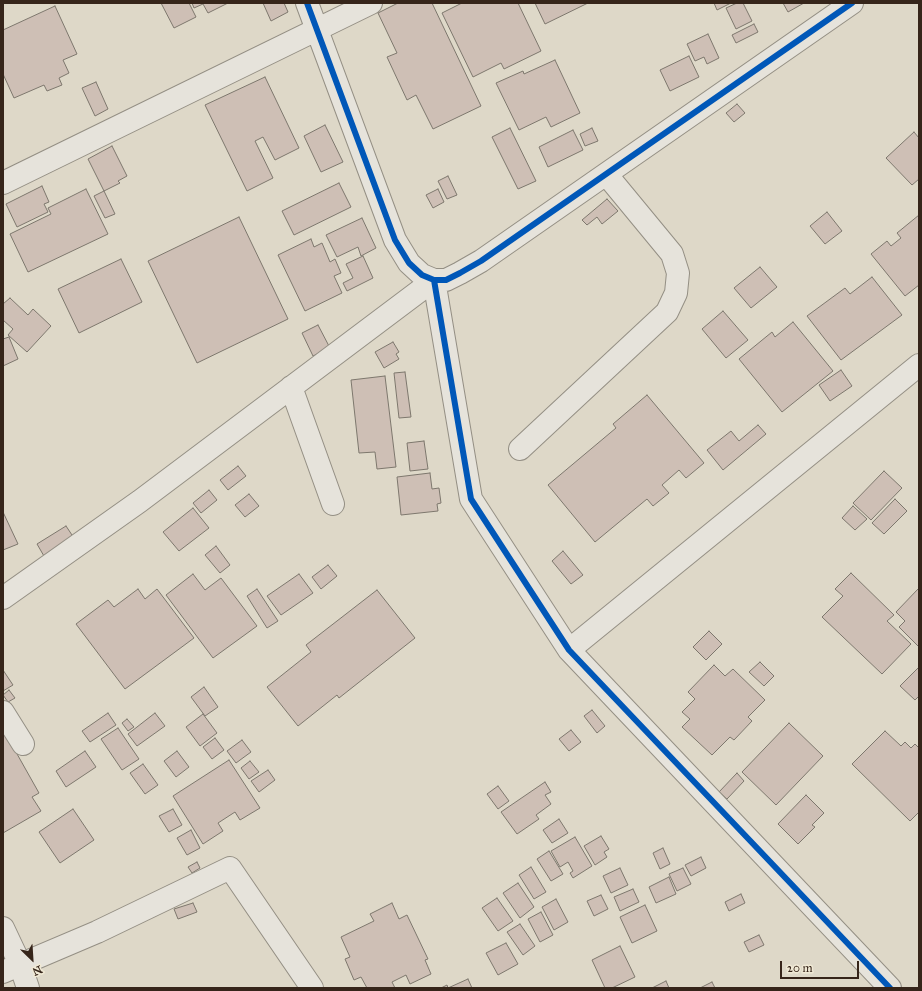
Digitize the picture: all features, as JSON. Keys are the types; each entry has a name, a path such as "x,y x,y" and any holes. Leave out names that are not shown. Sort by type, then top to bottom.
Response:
{"street":[{"path":"307,3 395,240 409,263 422,275 434,280 446,280 460,273 606,174 852,3"},
{"path":"3,183 371,3"},
{"path":"520,449 667,312 676,293 678,273 672,254 606,174"},
{"path":"3,598 140,501 434,280"},
{"path":"434,280 471,499 569,650 890,988"},
{"path":"569,650 919,365"},
{"path":"291,387 333,504"},
{"path":"3,712 23,744"},
{"path":"12,968 97,932 230,868 312,988"},
{"path":"3,928 12,968 28,988"}],"building":[{"path":"161,3 189,3 196,17 174,28"},
{"path":"192,3 228,3 208,13 203,4 194,8"},
{"path":"263,3 284,3 288,12 271,21"},
{"path":"398,3 432,3 481,106 433,129 416,95 407,100 387,57 397,53 378,13"},
{"path":"462,3 518,3 541,51 504,69 501,63 473,77 442,13"},
{"path":"535,3 588,3 545,24"},
{"path":"714,3 731,3 717,10"},
{"path":"737,3 743,3 752,21 736,29 726,8"},
{"path":"783,3 804,3 788,12"},
{"path":"55,6 77,54 63,60 69,73 59,78 62,85 47,91 44,85 14,98 3,74 3,30"},
{"path":"754,24 758,32 736,43 732,35"},
{"path":"708,34 719,58 707,64 704,57 695,61 687,44"},
{"path":"689,56 699,77 670,91 660,70"},
{"path":"555,60 580,113 551,127 546,117 519,130 496,83 523,71 524,74"},
{"path":"265,77 299,148 275,160 263,137 255,141 273,178 247,191 205,105"},
{"path":"96,82 108,109 95,116 82,88"},
{"path":"737,104 745,113 734,122 726,113"},
{"path":"325,125 343,162 321,172 304,136"},
{"path":"510,128 536,181 518,189 492,137"},
{"path":"592,128 598,141 585,146 580,134"},
{"path":"573,130 583,150 548,167 539,147"},
{"path":"914,132 919,138 919,179 912,185 886,158"},
{"path":"112,146 127,176 118,181 120,183 104,191 88,159"},
{"path":"448,176 457,195 447,199 438,181"},
{"path":"339,183 351,207 294,235 282,211"},
{"path":"42,186 49,202 44,204 48,212 17,227 6,204"},
{"path":"86,189 108,234 28,272 10,234 51,214 48,208"},
{"path":"438,189 444,202 433,208 426,195"},
{"path":"104,191 115,214 105,218 94,196"},
{"path":"607,199 618,211 602,224 597,217 587,225 582,220"},
{"path":"827,212 842,231 825,244 810,226"},
{"path":"919,215 919,285 905,296 871,254 887,241 891,246 901,238 897,233"},
{"path":"239,217 288,319 197,363 148,261"},
{"path":"362,218 376,248 361,256 358,247 337,257 326,235"},
{"path":"311,239 314,247 322,243 330,262 335,259 341,273 334,276 342,293 305,311 278,255"},
{"path":"363,256 373,278 347,291 343,283 353,278 346,264"},
{"path":"121,259 142,302 79,333 58,289"},
{"path":"760,267 777,287 751,308 734,288"},
{"path":"872,277 902,315 841,360 807,316 845,288 850,294"},
{"path":"10,298 28,315 33,309 51,326 27,352 8,335 13,329 3,320 3,304"},
{"path":"723,311 748,340 726,358 702,329"},
{"path":"793,322 833,371 782,412 739,359 772,332 775,337"},
{"path":"318,325 330,348 313,356 302,333"},
{"path":"9,337 18,359 3,366 3,339"},
{"path":"393,342 399,352 396,354 399,359 384,368 375,352"},
{"path":"841,370 852,386 830,401 819,385"},
{"path":"405,372 411,417 399,418 394,373"},
{"path":"385,376 396,467 377,469 375,452 359,453 351,380"},
{"path":"647,395 704,463 686,478 679,470 662,485 669,493 653,506 647,499 595,542 548,485 616,428 613,424"},
{"path":"758,425 766,434 723,470 707,450 731,431 739,441"},
{"path":"424,441 428,469 410,471 407,443"},
{"path":"238,466 246,476 228,490 220,480"},
{"path":"884,471 902,488 871,520 853,503"},
{"path":"430,473 432,489 439,488 441,503 437,504 438,511 401,515 397,477"},
{"path":"209,490 217,500 201,513 193,503"},
{"path":"249,494 259,506 245,517 235,505"},
{"path":"895,499 907,511 884,534 872,523"},
{"path":"853,506 867,519 855,530 842,518"},
{"path":"193,508 209,528 179,551 163,532"},
{"path":"3,512 18,544 3,550"},
{"path":"66,526 78,544 48,563 37,544"},
{"path":"216,546 230,565 220,573 205,555"},
{"path":"563,551 583,575 571,584 552,561"},
{"path":"328,565 337,576 321,589 312,577"},
{"path":"851,573 894,615 887,621 911,644 882,674 822,617 843,596 835,589"},
{"path":"193,574 205,590 221,578 257,626 213,658 166,595"},
{"path":"299,574 313,593 281,615 267,596"},
{"path":"919,588 919,647 899,627 905,621 896,612"},
{"path":"138,589 145,599 157,589 194,638 125,689 76,624 108,600 114,607"},
{"path":"257,589 278,621 267,628 247,596"},
{"path":"377,590 415,638 339,698 337,695 298,726 267,687 311,652 306,645"},
{"path":"709,631 722,644 706,660 693,647"},
{"path":"760,662 774,676 764,686 749,672"},
{"path":"714,665 725,676 733,669 765,700 748,717 752,721 734,740 730,737 712,755 682,727 690,719 682,712 695,699 688,692"},
{"path":"919,667 919,696 915,700 900,686"},
{"path":"3,670 13,685 3,691"},
{"path":"204,687 218,707 205,716 191,697"},
{"path":"9,690 15,698 8,702 3,695"},
{"path":"592,710 605,726 597,733 584,716"},
{"path":"108,713 116,725 90,742 82,731"},
{"path":"155,713 165,726 137,746 128,734"},
{"path":"203,714 217,733 200,746 186,727"},
{"path":"127,719 134,727 128,731 122,723"},
{"path":"789,723 823,756 776,805 742,772"},
{"path":"118,728 139,759 122,770 101,739"},
{"path":"3,729 39,793 32,797 41,811 3,833"},
{"path":"571,730 581,742 569,751 559,739"},
{"path":"885,731 901,746 905,742 911,748 915,744 919,748 919,812 910,821 852,764"},
{"path":"215,738 224,750 212,759 203,747"},
{"path":"242,740 251,752 236,763 227,751"},
{"path":"85,751 96,767 66,787 56,771"},
{"path":"177,751 189,767 176,777 164,761"},
{"path":"229,760 260,808 240,820 235,812 218,823 223,831 203,844 173,796"},
{"path":"250,761 259,772 249,779 241,768"},
{"path":"143,764 158,785 145,794 130,773"},
{"path":"268,770 275,780 259,792 251,781"},
{"path":"737,773 744,781 727,799 719,792"},
{"path":"545,782 551,792 545,795 551,804 536,815 539,819 517,834 501,812"},
{"path":"498,786 509,801 498,809 487,794"},
{"path":"806,795 824,813 812,825 815,827 798,844 778,824"},
{"path":"73,809 94,840 60,863 39,832"},
{"path":"173,809 182,825 169,832 159,816"},
{"path":"559,819 568,833 552,843 543,830"},
{"path":"191,830 200,848 187,855 177,838"},
{"path":"601,836 609,849 604,852 607,857 595,865 584,846"},
{"path":"575,837 592,866 573,878 570,873 573,871 568,862 560,867 551,851"},
{"path":"663,848 670,864 660,869 653,853"},
{"path":"549,851 563,874 551,881 537,859"},
{"path":"701,857 706,868 691,876 685,865"},
{"path":"197,862 200,868 192,873 188,867"},
{"path":"531,867 546,892 534,899 519,875"},
{"path":"620,868 628,885 611,893 603,876"},
{"path":"683,868 691,884 677,891 669,874"},
{"path":"669,877 676,894 656,903 649,887"},
{"path":"518,883 534,907 520,918 503,893"},
{"path":"633,889 639,902 620,911 614,897"},
{"path":"741,894 745,903 729,911 725,902"},
{"path":"601,895 608,909 594,916 587,901"},
{"path":"497,898 513,921 498,931 482,908"},
{"path":"556,899 568,922 554,930 542,907"},
{"path":"193,903 197,912 178,919 174,909"},
{"path":"392,903 399,919 407,915 428,959 425,960 431,974 410,984 406,975 392,982 395,988 367,988 361,977 354,980 345,959 350,957 341,937 374,921 370,914"},
{"path":"645,905 657,931 632,943 620,917"},
{"path":"541,912 553,935 540,942 528,919"},
{"path":"520,924 535,946 523,955 507,932"},
{"path":"759,935 764,945 749,952 744,942"},
{"path":"506,943 518,964 498,975 486,953"},
{"path":"620,946 635,977 612,988 605,988 592,960"},
{"path":"468,979 472,988 448,988"},
{"path":"666,981 669,988 652,988"},
{"path":"712,982 715,988 700,988"},
{"path":"447,985 448,988 441,988"}],"cycle path":[{"path":"307,3 395,240 409,263 422,275 434,280 446,280 481,261 852,3"},
{"path":"434,280 471,499 569,650 890,988"}]}
